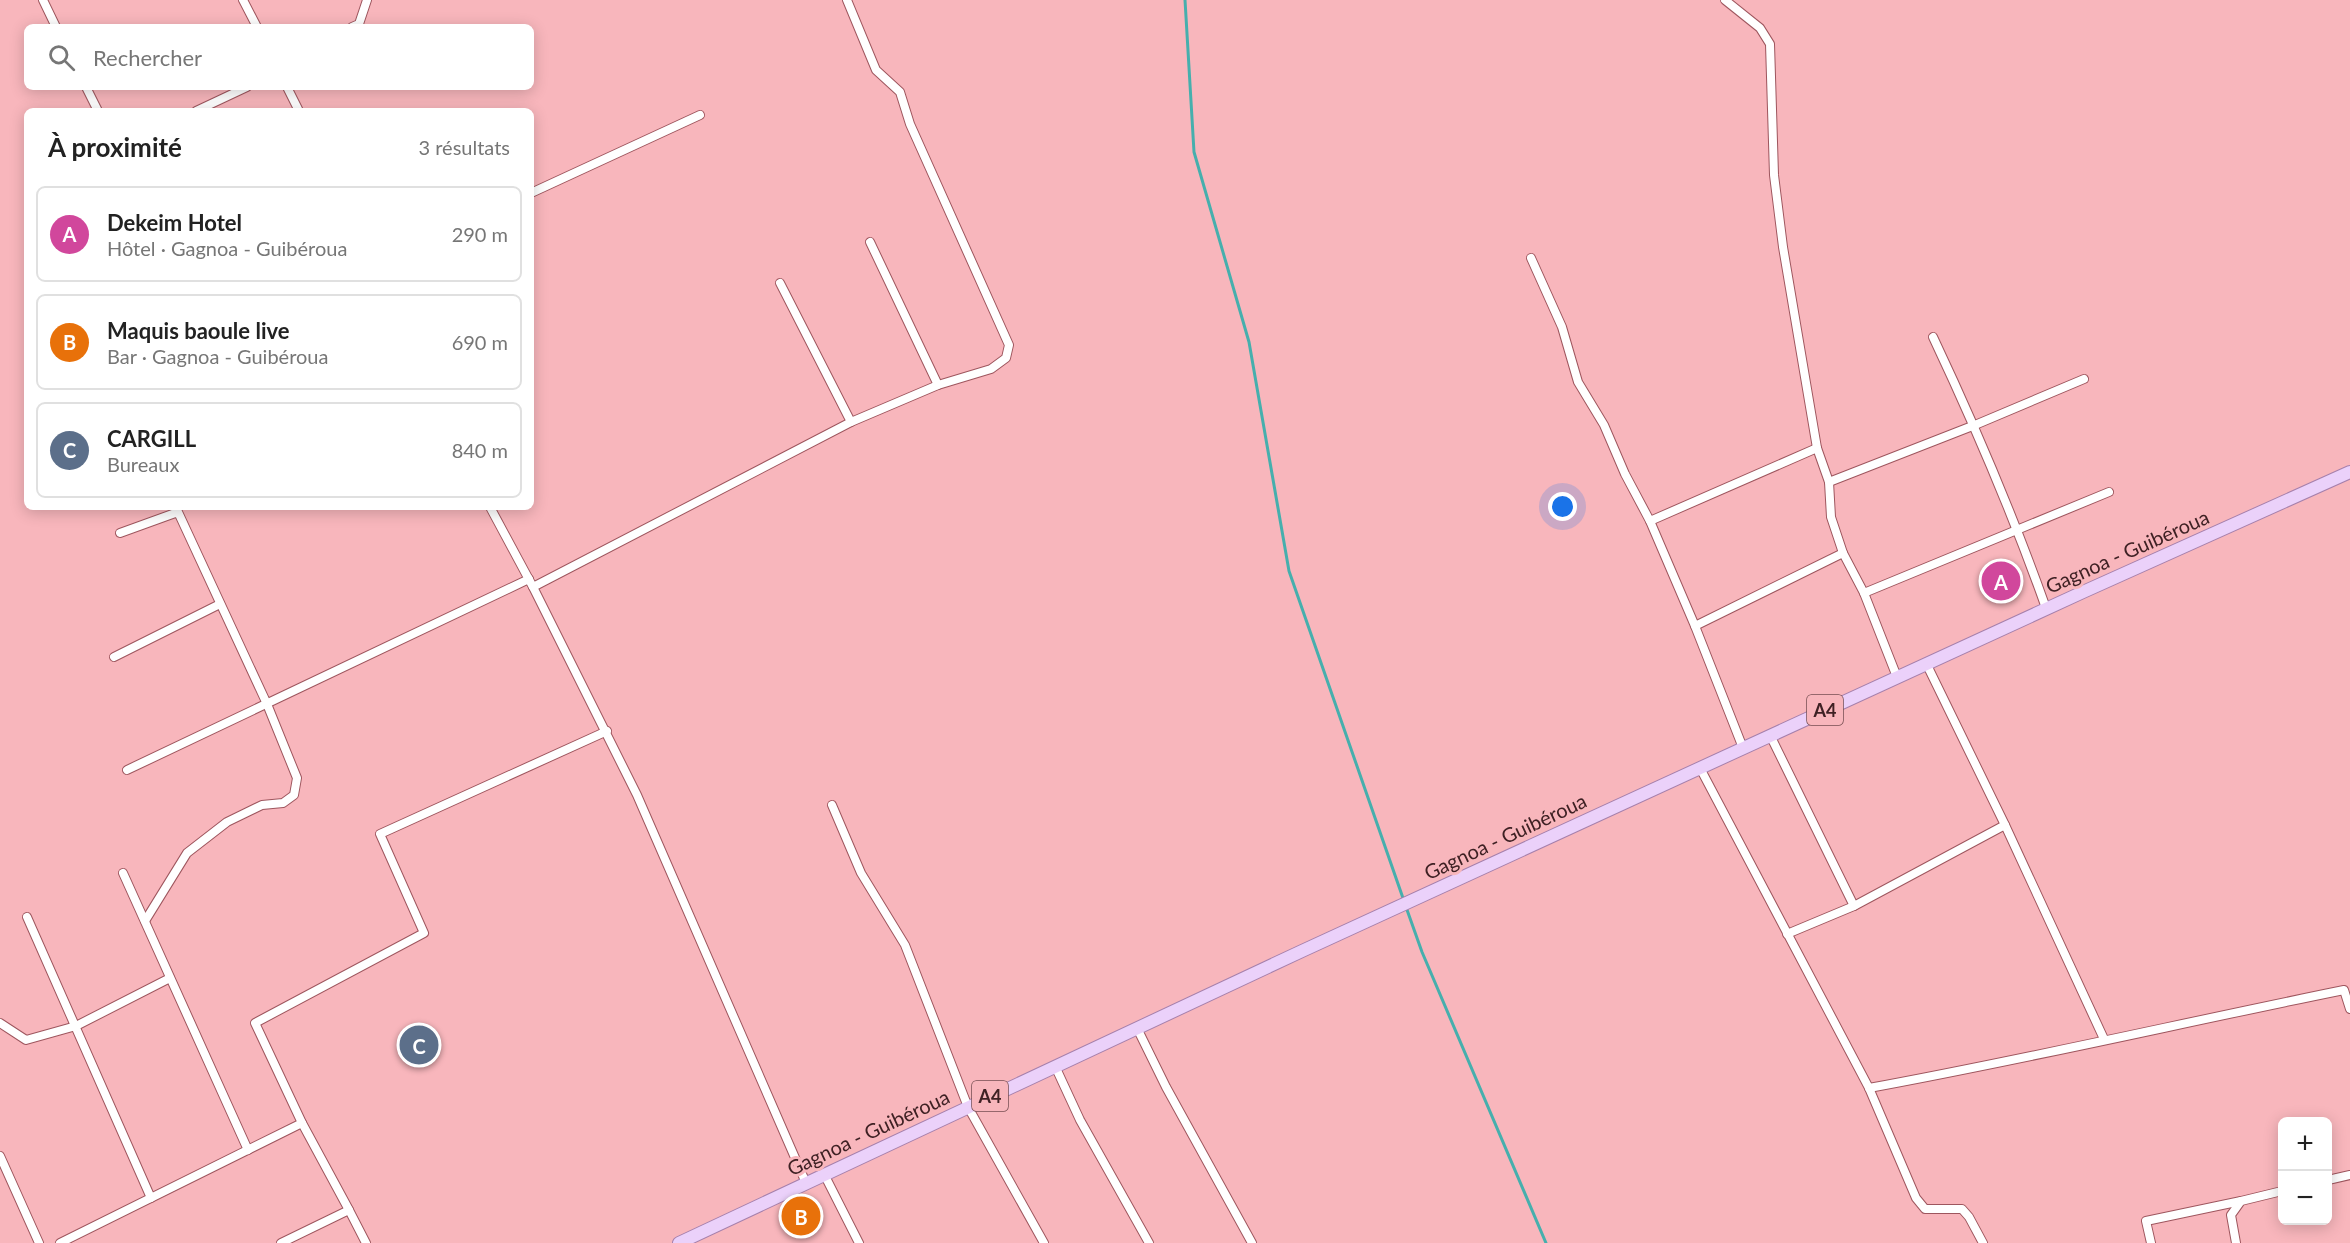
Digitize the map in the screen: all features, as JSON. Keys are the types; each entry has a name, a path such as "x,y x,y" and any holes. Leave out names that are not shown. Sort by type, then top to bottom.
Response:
{"main road":[{"name":"Gagnoa - Guibéroua","path":"685,1242 1055,1066 1770,735 2350,472"}],"street":[{"path":"43,0 55,24"},
{"path":"243,0 255,24"},
{"path":"359,24 367,0"},
{"path":"127,770 531,583 851,422 938,385 991,369 1006,358 1009,345 910,124 900,92 876,70 847,0"},
{"path":"1725,0 1760,28 1770,44 1774,175 1785,258 1817,448 1829,482 1831,517 1843,553 1864,593 1897,677"},
{"path":"88,90 97,108"},
{"path":"202,108 241,90"},
{"path":"288,90 298,108"},
{"path":"534,192 700,115"},
{"path":"870,242 938,385"},
{"path":"1531,258 1562,327 1578,382 1604,424 1625,474 1650,521 1695,626 1743,748"},
{"path":"780,283 851,422"},
{"path":"1933,337 1975,425 2046,608"},
{"path":"1829,482 1975,425 2084,379"},
{"path":"1650,521 1817,448"},
{"path":"1864,593 2109,492"},
{"path":"120,533 176,510 267,704 297,778 294,795 283,803 262,805 228,822 187,853 145,921"},
{"path":"492,510 531,583 637,795 806,1183"},
{"path":"1695,626 1843,553"},
{"path":"114,657 220,604"},
{"path":"1926,663 2005,825 2104,1039"},
{"path":"366,1243 302,1123 255,1023 424,933 380,834 606,731"},
{"path":"1770,735 1854,906"},
{"path":"1700,768 1869,1088 1916,1198 1925,1209 1962,1209 1983,1243"},
{"path":"832,805 861,873 905,945 968,1107 1044,1243"},
{"path":"1787,934 1854,906 2005,825"},
{"path":"123,873 248,1150"},
{"path":"27,917 151,1198"},
{"path":"0,1023 26,1040 76,1026 170,978"},
{"path":"1869,1088 1964,1071 2104,1039 2344,990 2350,1010"},
{"path":"1137,1028 1171,1096 1252,1243"},
{"path":"1055,1066 1080,1120 1149,1243"},
{"path":"60,1243 302,1123"},
{"path":"0,1156 39,1243"},
{"path":"824,1174 859,1243"},
{"path":"2332,1179 2350,1175"},
{"path":"2151,1243 2146,1221 2278,1192"},
{"path":"2236,1243 2231,1215 2241,1201"},
{"path":"281,1243 349,1210"}],"waterway":[{"path":"1185,0 1194,152 1249,342 1289,571 1404,901"},
{"path":"1406,907 1422,952 1546,1243"}],"place":[{"name":"Dekeim Hotel","path":"2001,581"},
{"name":"CARGILL","path":"419,1045"},
{"name":"Maquis baoule live","path":"801,1216"}]}
